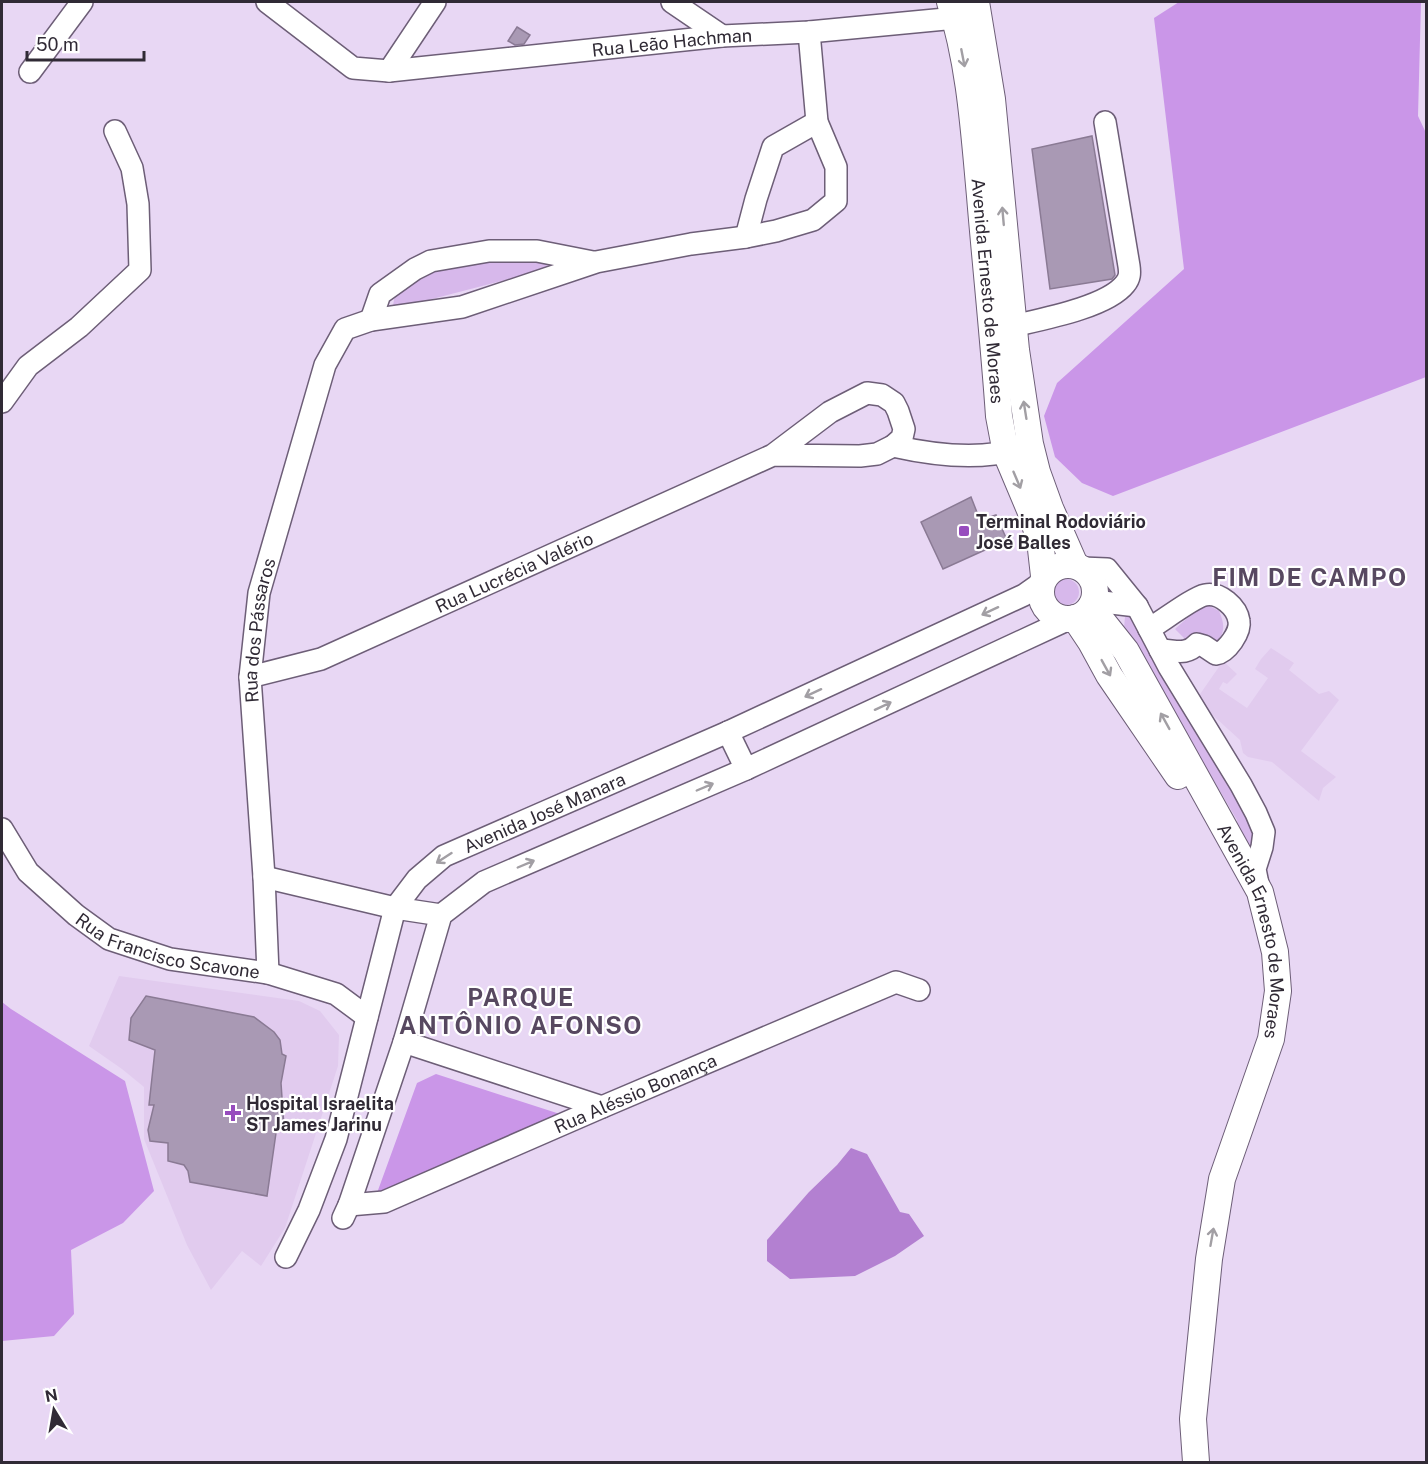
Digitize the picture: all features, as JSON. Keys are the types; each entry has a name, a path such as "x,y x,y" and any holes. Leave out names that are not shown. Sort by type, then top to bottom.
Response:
{"main road":[{"name":"Avenida Ernesto de Moraes","path":"976,2 992,99 1013,326 1030,444 1050,508 1078,566"},
{"name":"Avenida Ernesto de Moraes","path":"953,10 966,72 974,128 999,416 1006,453 1040,540 1043,580"},
{"path":"1065,564 1078,566 1092,579 1095,593 1082,611 1061,619 1054,616 1043,605 1040,590 1043,580 1057,566 1065,564"},
{"name":"Avenida Ernesto de Moraes","path":"1082,611 1125,651 1260,892 1275,952 1278,991 1271,1039 1222,1179 1209,1259 1193,1419 1196,1462"},
{"name":"Avenida Ernesto de Moraes","path":"1082,611 1091,642 1109,675 1205,816 1246,902 1262,962 1261,1018 1206,1183 1195,1231 1180,1401 1179,1462"}],"street":[{"path":"30,72 82,2"},
{"name":"Rua Leão Hachman","path":"267,2 353,68 389,71 722,36 809,32 953,10"},
{"path":"389,71 435,2"},
{"path":"672,2 722,36"},
{"name":"Rua dos Pássaros","path":"268,974 264,877 250,677 259,593 325,365 345,329 371,320 462,307 596,262 691,244 746,237 813,220 836,201 836,167 817,122 809,32"},
{"path":"746,237 773,147 817,122"},
{"path":"1013,326 1104,300 1119,290 1129,279 1129,266 1105,122"},
{"path":"2,402 28,366 79,327 140,270 138,204 132,168 115,131"},
{"name":"Rua dos Pássaros","path":"371,320 380,294 414,269 431,261 489,251 537,251 596,262"},
{"name":"Rua Lucrécia Valério","path":"250,677 321,659 773,455 830,412 867,393 882,395 894,403 904,429 902,438 893,446 877,454 860,456 773,455"},
{"path":"893,446 922,452 984,455 1006,453 1030,444"},
{"path":"1078,566 1107,569 1137,606 1160,650 1257,813 1264,831 1255,869 1260,892"},
{"name":"Avenida José Manara","path":"286,1257 309,1210 336,1139 395,908 417,879 444,855 728,732 1024,595 1043,580"},
{"path":"1149,630 1201,596 1213,594 1226,601 1240,621 1236,634 1222,652 1216,654 1197,644 1191,650 1184,652 1160,650"},
{"path":"602,1107 404,1042 441,915 484,882 746,769 1082,611 1137,606"},
{"path":"728,732 746,769"},
{"name":"Rua Francisco Scavone","path":"2,829 28,872 76,915 109,939 170,959 268,974 336,993 367,1017"},
{"path":"264,877 395,908 441,915"},
{"name":"Rua Aléssio Bonança","path":"404,1042 346,1212 384,1202 896,982 919,990"}],"shaded area":[{"path":"1179,2 1421,2 1418,116 1426,133 1426,377 1113,496 1082,483 1055,457 1044,416 1057,383 1184,269 1154,18"},
{"path":"546,258 548,269 432,299 392,312 395,294 427,271 454,262"},
{"path":"1066,579 1075,583 1079,592 1075,601 1066,605 1057,601 1053,592 1057,583"},
{"path":"1204,603 1219,611 1222,620 1221,636 1216,644 1208,637 1201,635 1185,639 1175,629"},
{"path":"1129,616 1257,834 1252,846 1242,848 1237,820 1124,628 1125,617"},
{"path":"1271,648 1294,663 1289,670 1319,694 1329,691 1339,700 1301,751 1336,777 1323,788 1319,801 1272,762 1248,757 1243,753 1240,740 1196,700 1223,661 1237,674 1227,684 1223,682 1219,689 1247,708 1268,678 1255,669"},
{"name":"Hospital Israelita ST James Jarinu","path":"119,976 299,1001 320,1011 339,1035 338,1066 285,1228 261,1266 242,1251 211,1290 187,1245 144,1139 144,1087 89,1046"},
{"path":"2,1002 125,1081 154,1191 123,1223 71,1250 74,1314 54,1336 2,1341"},
{"path":"436,1074 563,1115 389,1199 377,1193 417,1083"},
{"path":"851,1148 867,1154 900,1212 909,1214 924,1236 895,1256 855,1276 790,1279 767,1261 767,1240"}],"building":[{"path":"517,27 530,35 524,44 515,45 508,41"},
{"path":"1092,136 1115,275 1112,279 1050,289 1032,149"},
{"name":"Terminal Rodoviário José Balles","path":"971,497 980,520 996,515 1007,540 943,569 921,522"},
{"path":"146,996 254,1017 274,1032 280,1040 282,1054 286,1056 281,1083 284,1127 277,1126 267,1196 190,1182 184,1165 168,1161 168,1143 150,1141 148,1130 154,1105 149,1105 155,1050 129,1040 131,1018"}],"place":[{"name":"Terminal Rodoviário José Balles","path":"964,531"},
{"name":"Hospital Israelita ST James Jarinu","path":"233,1113"}],"district":[{"name":"FIM DE CAMPO","path":"1310,577"},
{"name":"PARQUE ANTÔNIO AFONSO","path":"521,1011"}]}
